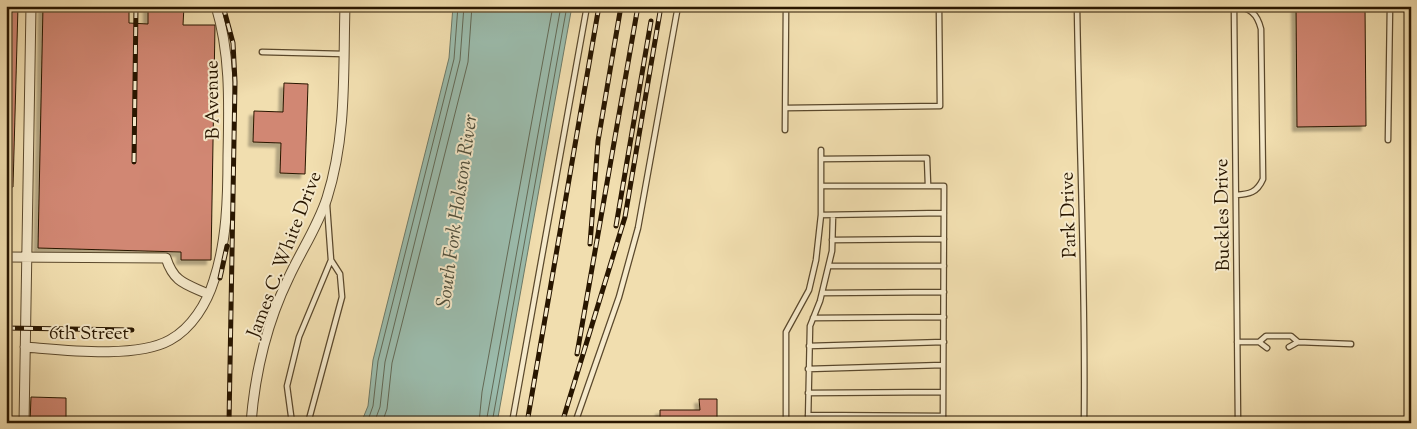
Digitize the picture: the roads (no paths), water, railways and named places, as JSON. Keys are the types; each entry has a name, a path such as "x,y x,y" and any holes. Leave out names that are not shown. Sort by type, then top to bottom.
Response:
{"street":[{"path":"23,422 31,6"},
{"name":"B Avenue","path":"216,6 227,53 230,80 228,195"},
{"name":"James C. White Drive","path":"250,423 254,385 274,312 326,199 340,142 345,6"},
{"name":"6th Street","path":"25,348 118,352 169,340 187,328 208,294 214,280 221,252 228,195"},
{"path":"6,257 166,258 171,273 177,280 208,294"}],"lane":[{"path":"512,423 587,6"},
{"path":"576,423 618,297 638,228 678,6"},
{"path":"786,6 786,130"},
{"path":"786,108 940,106 939,6"},
{"name":"Park Drive","path":"1077,6 1085,312 1084,423"},
{"path":"1234,6 1246,8 1252,12 1258,19 1261,29 1263,179 1259,187 1253,192 1236,195"},
{"name":"Buckles Drive","path":"1234,6 1238,423"},
{"path":"1388,140 1390,6"},
{"path":"262,52 344,54"},
{"path":"786,423 786,332 809,290 816,260 821,215 820,150"},
{"path":"821,159 927,158 928,185"},
{"path":"821,186 944,186 943,423"},
{"path":"292,423 287,386 300,337 331,260 326,199"},
{"path":"821,215 944,213"},
{"path":"808,423 810,326 822,293 828,266 833,215"},
{"path":"832,240 944,239"},
{"path":"308,423 320,372 342,297 340,274 331,260"},
{"path":"828,266 944,266"},
{"path":"822,293 944,292"},
{"path":"813,318 944,317"},
{"path":"1259,342 1266,336 1291,336 1298,342"},
{"path":"809,346 944,342"},
{"path":"1237,342 1259,342 1267,348"},
{"path":"1289,348 1298,342 1351,344"},
{"path":"808,369 944,365"},
{"path":"808,393 943,392"},
{"path":"808,415 943,416"}],"water":[{"name":"South Fork Holston River","path":"453,6 572,6 497,423 361,423 368,406 373,360 449,58"}],"railway":[{"path":"134,162 136,6"},
{"path":"223,6 233,43 235,82 229,423"},
{"path":"527,423 599,6"},
{"path":"590,244 598,141 621,6"},
{"path":"577,354 638,6"},
{"path":"562,423 625,217 661,6"},
{"path":"616,226 651,21"},
{"path":"220,278 227,246"},
{"path":"6,328 132,330"}]}
